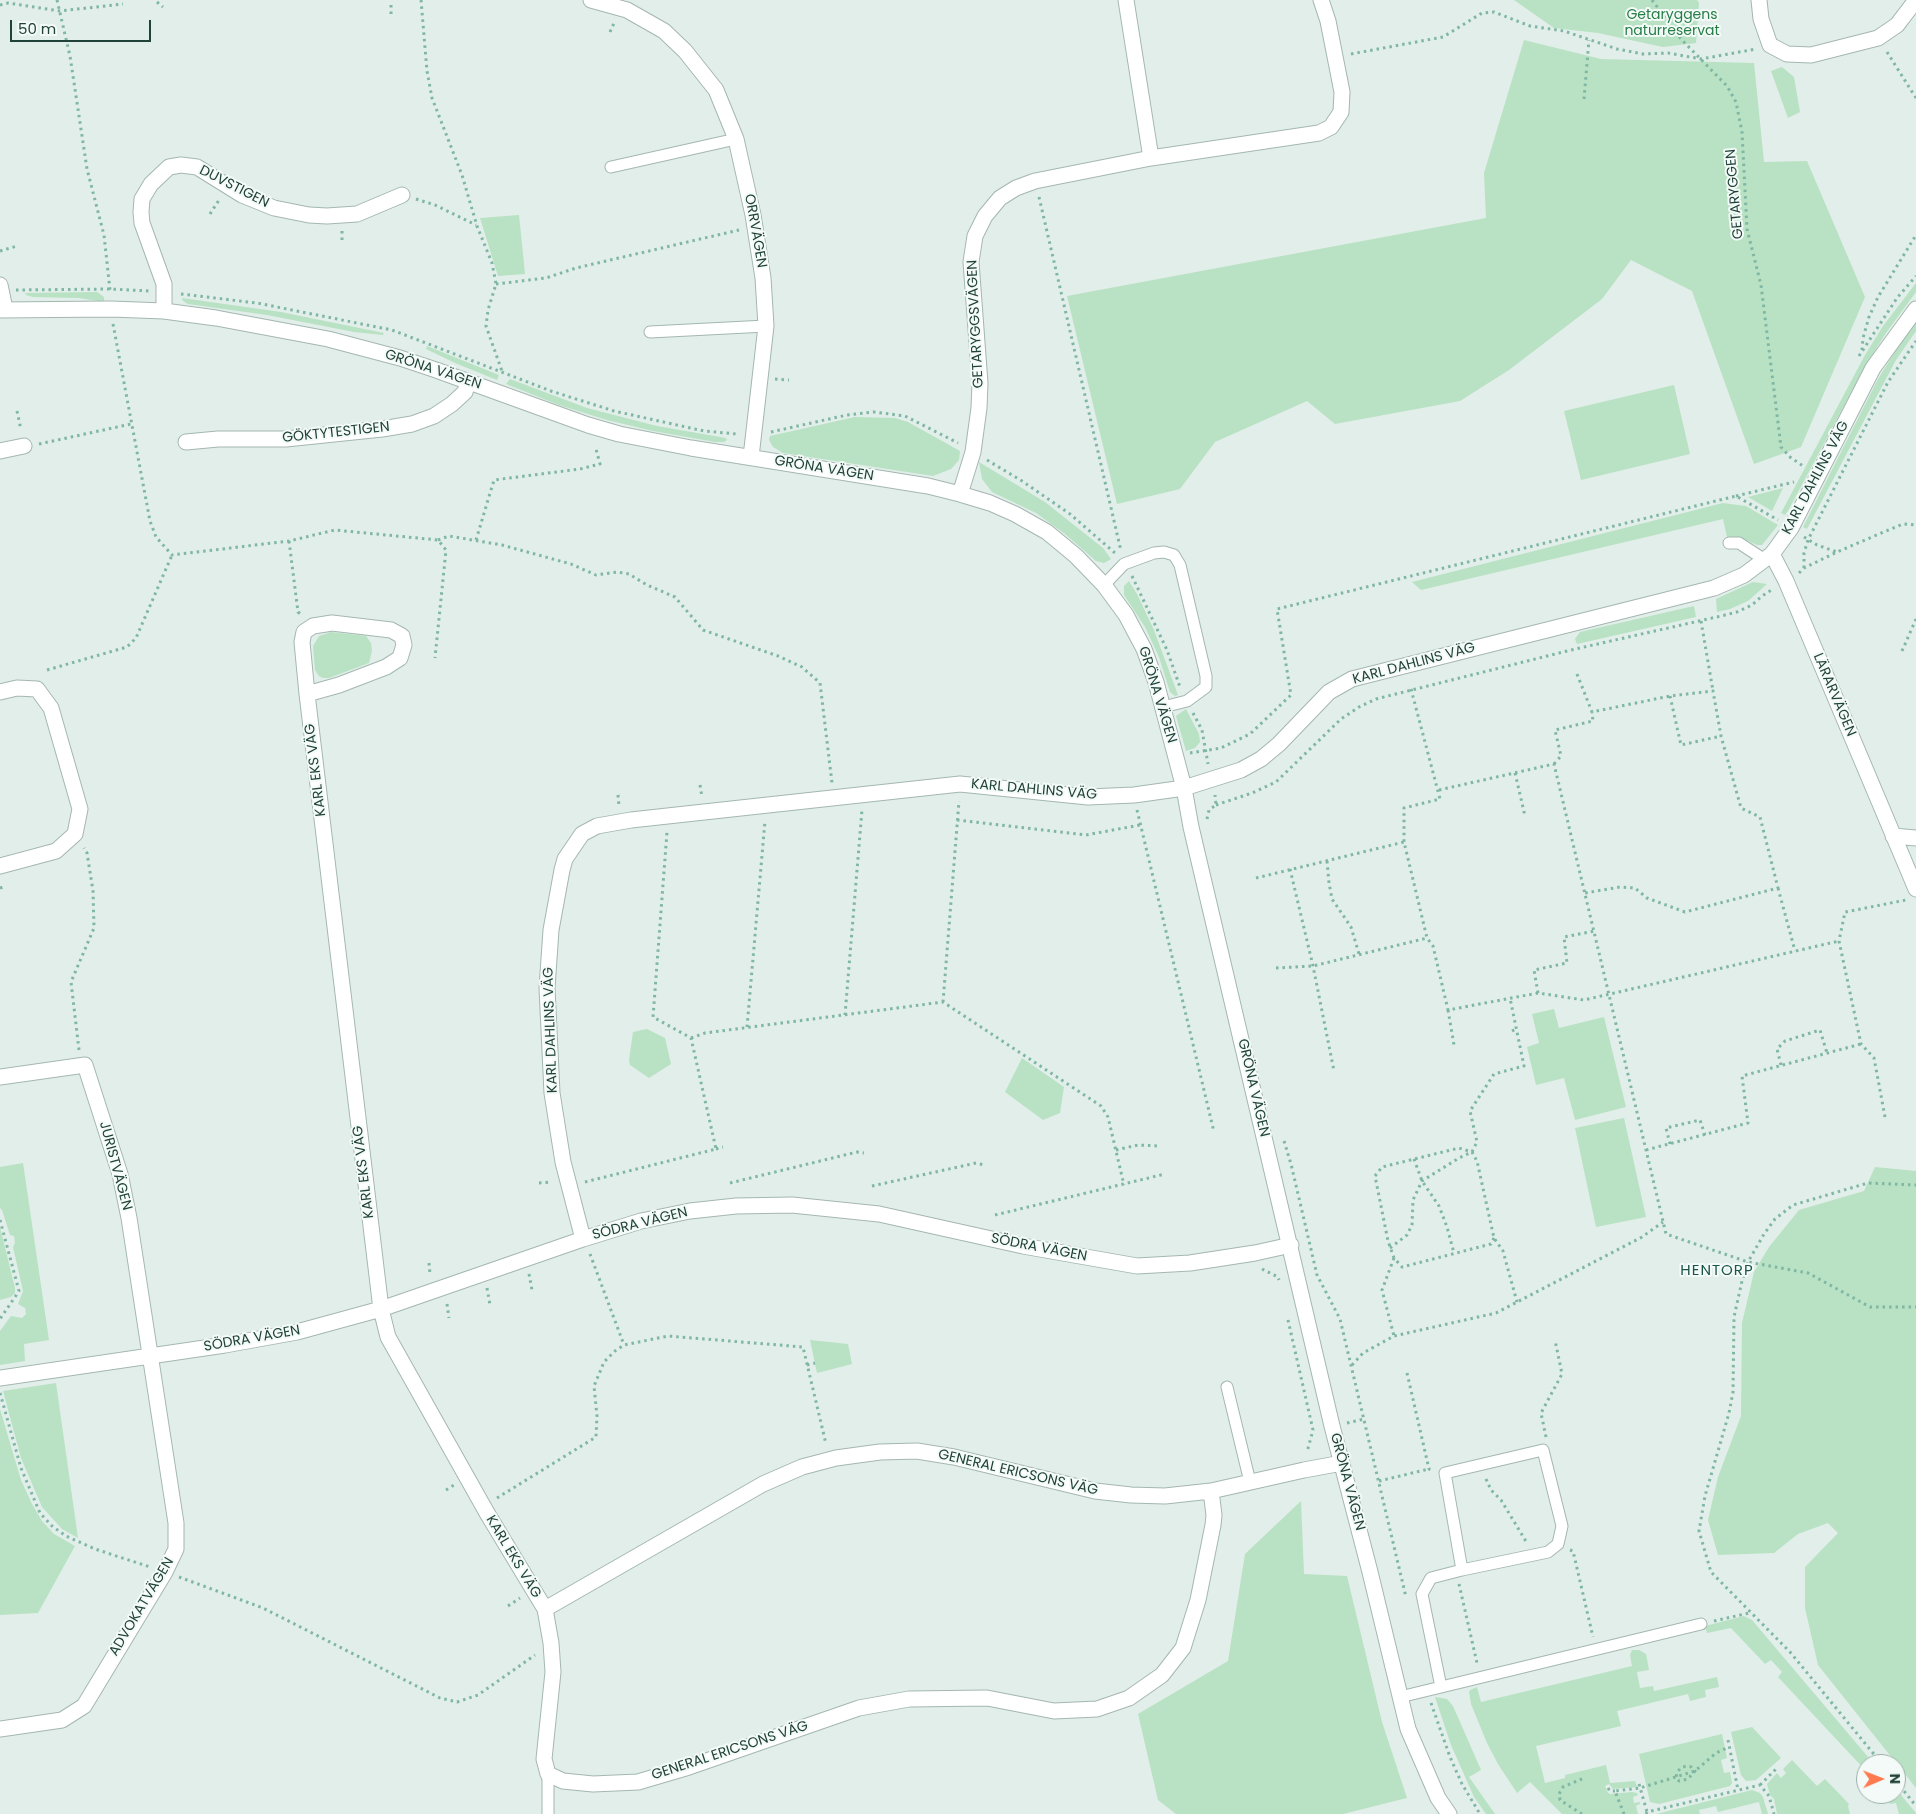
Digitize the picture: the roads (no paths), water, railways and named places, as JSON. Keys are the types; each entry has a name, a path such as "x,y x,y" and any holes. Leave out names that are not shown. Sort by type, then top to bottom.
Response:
{"street":[{"name":"ORRVÄGEN","path":"591,0 627,10 664,31 685,51 716,90 736,139 756,232 763,278 766,326 751,457"},
{"path":"1126,0 1151,158"},
{"name":"GETARYGGSVÄGEN","path":"960,494 973,452 979,408 980,383 970,262 975,236 984,216 1000,198 1016,188 1035,181 1151,158 1319,133 1332,127 1341,112 1342,92 1336,56 1321,0"},
{"path":"1759,0 1761,19 1770,45 1787,54 1811,56 1878,38 1897,25 1916,0"},
{"name":"DUVSTIGEN","path":"164,311 164,284 142,223 141,212 142,199 150,184 169,168 181,166 197,167 242,195 274,208 309,215 357,214 402,195"},
{"path":"0,285 3,310"},
{"name":"GRÖNA VÄGEN","path":"3,310 111,308 164,311 216,318 328,339 400,358 588,425 619,434 928,486 960,494 1007,510 1047,532 1076,556 1104,585 1126,615 1144,649 1163,708 1184,788 1191,827 1342,1463 1408,1729 1438,1798 1449,1814"},
{"name":"KARL DAHLINS VÄG","path":"586,1245 563,1162 552,1093 547,988 551,930 565,859 582,834 597,826 668,816 960,784 1088,797 1134,795 1184,788 1241,770 1260,759 1279,744 1329,692 1352,679 1714,588 1744,575 1769,557 1791,528 1873,368 1916,309"},
{"name":"GÖKTYTESTIGEN","path":"186,442 218,439 286,439 412,424 434,416 452,404 465,392 468,382"},
{"path":"0,451 24,446"},
{"name":"LÄRARVÄGEN","path":"1769,557 1786,581 1893,836 1913,894"},
{"name":"KARL EKS VÄG","path":"307,694 339,685 386,667 400,658 404,645 402,636 391,630 332,623 313,626 304,632 302,642 307,694 381,1309 388,1336 487,1512 545,1609"},
{"path":"0,692 17,688 37,690 51,708 80,809 76,834 56,851 0,866"},
{"path":"1893,836 1916,838"},
{"name":"JURISTVÄGEN","path":"0,1077 86,1065 125,1196 149,1355"},
{"name":"SÖDRA VÄGEN","path":"0,1378 297,1332 381,1309 586,1245 641,1221 690,1211 736,1206 792,1205 879,1214 1023,1246 1137,1266 1190,1264 1291,1245"},
{"name":"ADVOKATVÄGEN","path":"0,1729 62,1720 84,1706 165,1572 176,1549 176,1523 149,1355"},
{"name":"GENERAL ERICSONS VÄG","path":"545,1609 763,1484 802,1467 836,1458 880,1452 917,1451 954,1457 1095,1491 1131,1496 1165,1496 1211,1491 1342,1463"},
{"name":"GENERAL ERICSONS VÄG","path":"548,1774 563,1782 593,1784 638,1782 689,1767 859,1708 909,1699 987,1698 1054,1711 1097,1709 1129,1698 1162,1675 1183,1648 1198,1600 1213,1525 1214,1515 1211,1491"},
{"path":"545,1609 551,1644 553,1672 544,1759 548,1774"}],"lane":[{"path":"611,167 736,139"},
{"path":"650,332 766,326"},
{"path":"1729,543 1739,543 1769,557"},
{"path":"1104,585 1120,560 1164,552 1174,555 1180,566 1206,676 1206,687 1187,701 1163,708"},
{"path":"1228,1387 1250,1482"},
{"path":"1441,1687 1422,1594 1431,1578 1548,1552 1558,1544 1562,1526 1542,1450 1444,1472 1459,1571"},
{"path":"1400,1697 1701,1624"},
{"path":"548,1774 548,1814"}],"district":[{"name":"HENTORP","path":"1717,1271"}],"park label":[{"name":"Getaryggens naturreservat","path":"1672,24"}]}
